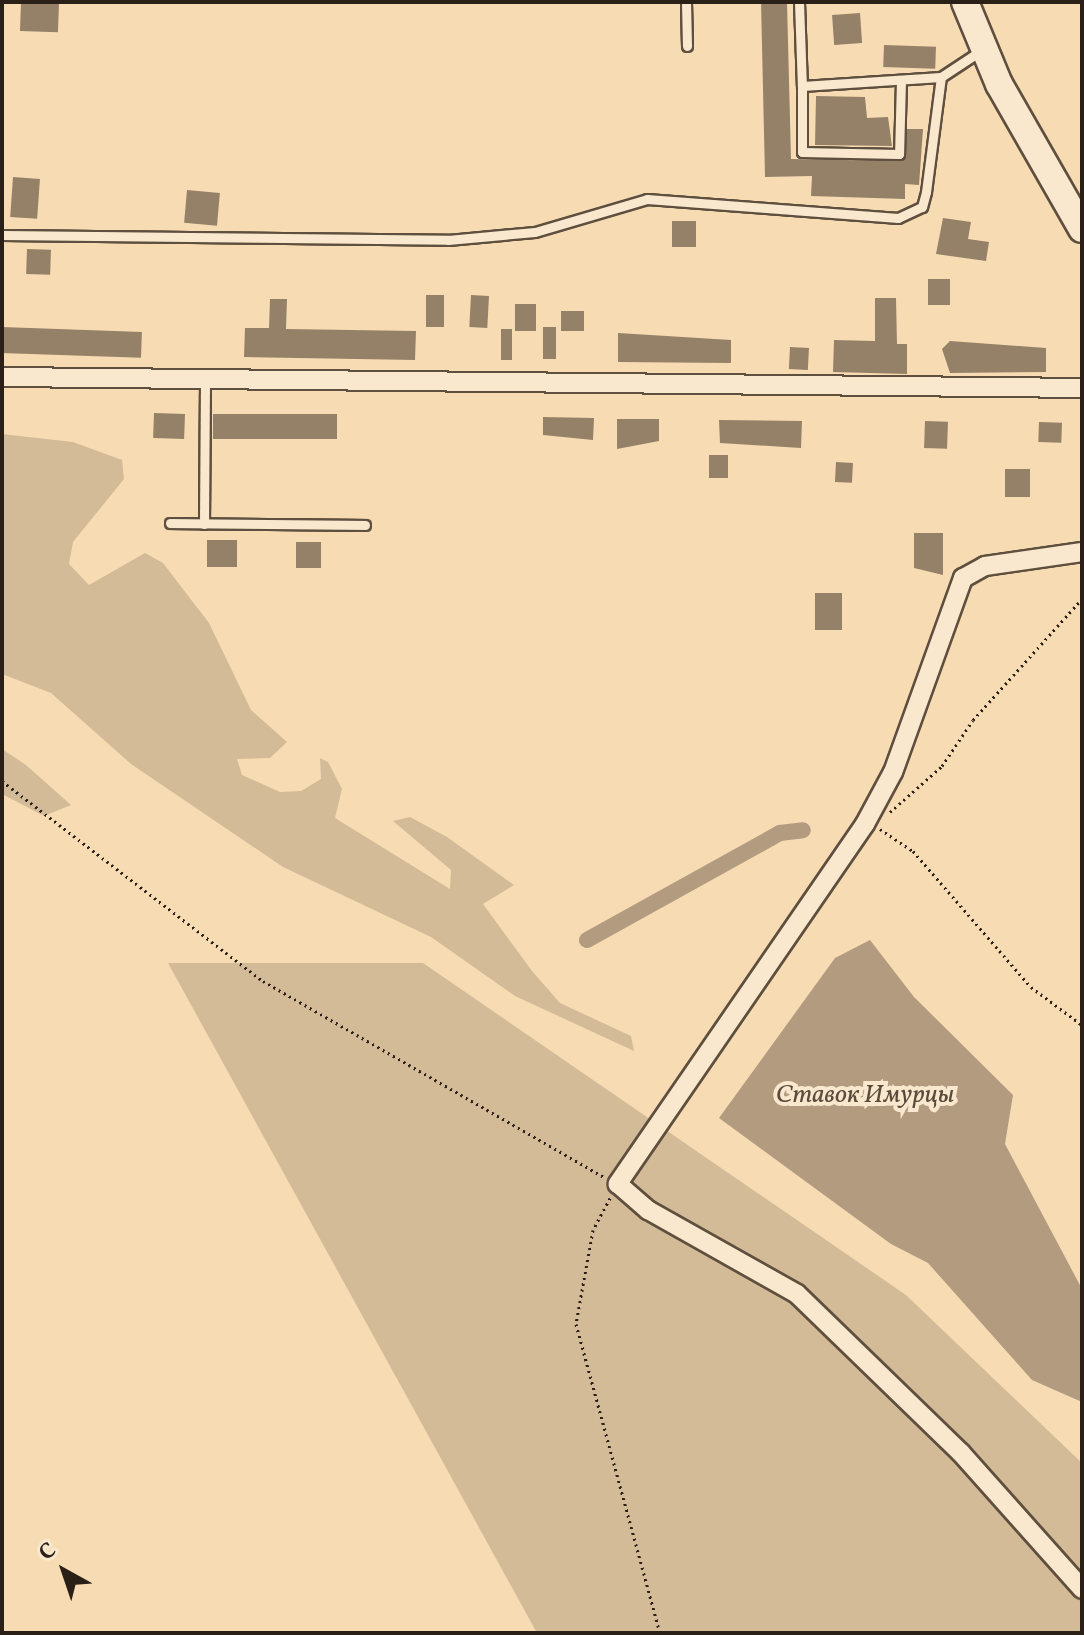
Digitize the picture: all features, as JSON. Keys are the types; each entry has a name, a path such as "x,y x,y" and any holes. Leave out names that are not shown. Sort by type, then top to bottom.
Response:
{"main road":[{"path":"965,2 982,50 1082,229"}],"street":[{"path":"2,377 1082,388"},
{"path":"1082,552 985,566 963,578 893,772 860,831 618,1184 648,1210 797,1294 961,1453 1082,1589"}],"lane":[{"path":"686,2 687,46"},
{"path":"799,2 802,152 899,154 901,80"},
{"path":"802,86 941,77 982,50"},
{"path":"2,235 448,240 535,232 647,199 898,218 922,207 941,77"},
{"path":"204,524 205,381"},
{"path":"170,523 365,525"}],"path":[{"path":"860,831 887,815 942,766 973,720 1082,599"},
{"path":"2,781 263,981 618,1184 593,1230 576,1324 660,1633"},
{"path":"860,831 913,851 1031,987 1082,1025"}],"shaded area":[{"path":"2,434 73,442 122,460 124,479 73,542 69,564 89,585 145,553 163,563 209,623 251,710 287,742 270,758 237,759 242,775 280,792 301,791 321,779 320,758 328,762 342,789 335,818 450,889 451,870 393,821 410,817 447,837 514,885 483,904 532,971 560,1003 631,1036 634,1051 515,996 431,937 283,867 131,764 51,693 2,674"},
{"path":"2,749 26,765 71,805 44,816 2,794"},
{"path":"168,963 423,963 906,1295 1082,1463 1082,1633 537,1633"}],"water":[{"name":"Ставок Имурцы","path":"870,940 914,997 1013,1095 1005,1144 1082,1289 1082,1402 1032,1380 928,1263 891,1244 719,1118 835,958"}],"building":[{"path":"21,2 59,3 58,32 20,31"},
{"path":"761,2 787,2 791,159 900,161 907,129 923,129 919,185 905,184 905,199 811,196 812,176 765,177"},
{"path":"860,13 862,43 834,45 832,15"},
{"path":"884,45 936,47 935,69 883,67"},
{"path":"816,96 865,97 867,118 888,117 892,146 815,145"},
{"path":"13,177 40,179 37,219 10,217"},
{"path":"187,190 220,193 217,226 184,223"},
{"path":"943,218 971,222 968,239 989,242 986,261 936,254"},
{"path":"672,221 696,221 696,247 672,247"},
{"path":"27,249 51,250 50,275 26,274"},
{"path":"928,279 950,279 950,305 928,305"},
{"path":"426,295 444,295 444,327 426,327"},
{"path":"471,295 489,296 487,328 469,327"},
{"path":"875,298 896,298 897,344 907,344 907,374 833,372 834,340 875,341"},
{"path":"270,299 287,299 286,329 416,331 415,360 244,357 245,328 269,328"},
{"path":"515,304 536,304 536,331 515,331"},
{"path":"561,311 584,311 584,331 561,331"},
{"path":"2,327 142,332 141,358 2,353"},
{"path":"543,327 556,327 556,359 543,359"},
{"path":"501,329 512,329 512,360 501,360"},
{"path":"618,333 731,340 731,363 618,362"},
{"path":"950,341 1046,348 1046,372 950,373 942,349"},
{"path":"790,347 809,348 808,370 789,369"},
{"path":"154,413 185,414 184,439 153,438"},
{"path":"213,414 337,414 337,439 213,439"},
{"path":"543,417 594,418 593,440 543,435"},
{"path":"617,419 659,419 659,441 617,449"},
{"path":"719,420 802,421 801,448 720,443"},
{"path":"925,421 948,422 947,449 924,448"},
{"path":"1039,422 1062,423 1061,443 1038,442"},
{"path":"709,455 728,455 728,478 709,478"},
{"path":"836,462 853,463 852,483 835,482"},
{"path":"1005,469 1030,469 1030,497 1005,497"},
{"path":"914,533 943,533 943,575 914,568"},
{"path":"207,540 237,540 237,567 207,567"},
{"path":"296,542 321,542 321,568 296,568"},
{"path":"815,593 842,593 842,630 815,630"}],"waterway":[{"path":"587,940 780,833 803,830"}]}
